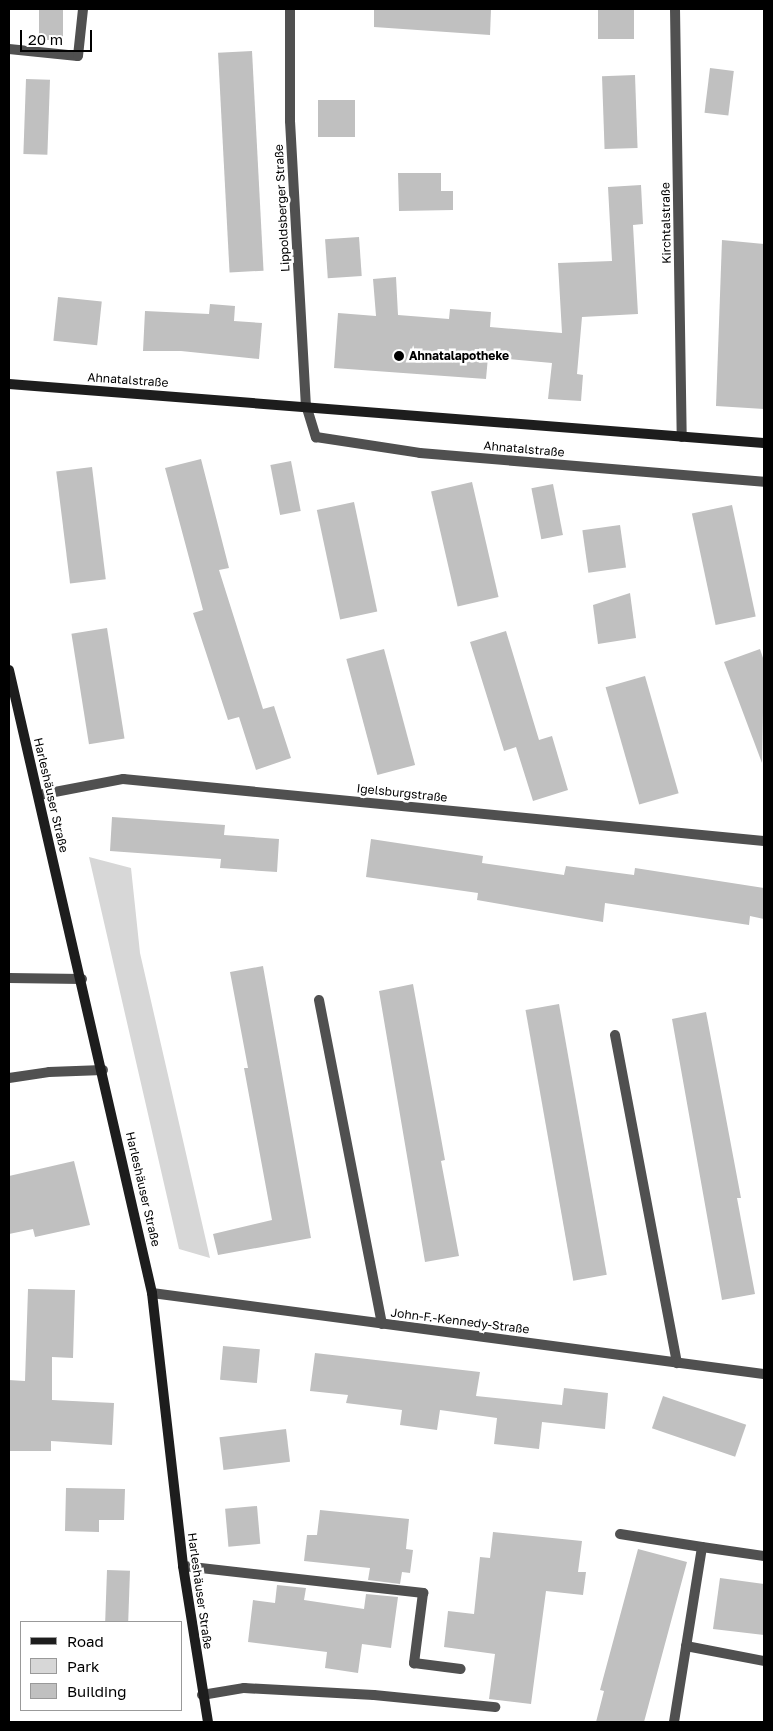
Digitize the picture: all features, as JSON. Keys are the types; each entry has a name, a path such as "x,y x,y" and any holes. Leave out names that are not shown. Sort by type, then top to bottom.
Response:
{"main road":[{"name":"Ahnatalstraße","path":"14,385 306,405 764,443"},
{"path":"9,393 14,385"},
{"name":"Harleshäuser Straße","path":"9,670 103,1070 152,1293 183,1566 202,1695 208,1722"}],"street":[{"path":"9,49 78,56 83,9"},
{"name":"Lippoldsberger Straße","path":"290,9 290,121 306,405"},
{"name":"Kirchtalstraße","path":"675,9 682,437"},
{"name":"Ahnatalstraße","path":"306,405 316,436 353,444 764,482"},
{"name":"Igelsburgstraße","path":"39,795 123,779 764,841"},
{"path":"9,978 82,979"},
{"path":"319,1000 382,1324"},
{"path":"615,1035 677,1363"},
{"path":"9,1078 49,1072 103,1070"},
{"name":"John-F.-Kennedy-Straße","path":"152,1293 764,1374"},
{"path":"620,1534 764,1556"},
{"path":"674,1722 702,1547"},
{"path":"183,1566 423,1593 414,1663 461,1669"},
{"path":"686,1646 764,1661"},
{"path":"202,1695 244,1688 374,1695 495,1707"}],"green space":[{"path":"89,857 131,868 140,953 210,1258 179,1249"}],"building":[{"path":"39,9 63,9 63,40 39,40"},
{"path":"374,9 491,9 490,35 374,27"},
{"path":"598,9 634,9 634,39 598,39"},
{"path":"252,51 264,271 230,272 218,53"},
{"path":"710,68 734,71 728,116 705,113"},
{"path":"635,75 638,148 605,149 602,76"},
{"path":"26,79 50,80 47,155 23,154"},
{"path":"318,100 355,100 355,137 318,137"},
{"path":"398,173 441,173 441,191 453,191 453,210 399,211"},
{"path":"641,185 643,224 633,225 638,314 582,317 577,374 583,375 581,401 548,399 552,363 488,357 486,379 334,368 338,313 376,316 373,279 396,277 398,315 449,319 450,309 491,312 490,327 562,333 558,263 612,261 608,187"},
{"path":"359,237 362,276 328,278 325,239"},
{"path":"722,240 764,244 764,409 716,406"},
{"path":"58,297 102,302 97,345 53,341"},
{"path":"210,304 235,306 234,321 262,323 259,359 181,351 143,351 145,311 209,314"},
{"path":"201,459 229,568 219,570 263,709 274,706 291,758 256,770 239,717 228,720 193,613 203,610 165,468"},
{"path":"291,461 301,511 280,515 270,465"},
{"path":"92,467 106,579 70,584 56,471"},
{"path":"472,482 499,597 458,606 431,491"},
{"path":"553,484 563,535 541,539 531,488"},
{"path":"354,502 377,612 340,619 317,510"},
{"path":"732,505 756,617 716,625 692,514"},
{"path":"620,525 626,568 588,573 582,530"},
{"path":"630,593 636,638 598,644 593,605"},
{"path":"107,628 125,739 89,744 71,634"},
{"path":"506,631 539,740 552,736 568,790 533,801 516,747 504,751 470,642"},
{"path":"384,649 415,765 377,775 346,659"},
{"path":"760,649 764,661 762,763 724,662"},
{"path":"645,676 679,793 639,805 606,687"},
{"path":"112,817 225,825 224,835 279,839 277,872 220,868 221,859 110,851"},
{"path":"371,839 483,856 482,863 564,875 566,866 634,875 635,868 764,888 764,919 750,916 749,925 605,903 603,922 477,900 478,893 366,877"},
{"path":"263,966 311,1238 218,1255 213,1234 272,1220 244,1068 248,1068 230,972"},
{"path":"413,984 445,1160 441,1161 459,1256 425,1262 379,991"},
{"path":"559,1004 607,1275 573,1281 526,1010"},
{"path":"706,1012 741,1198 737,1198 755,1294 722,1300 672,1019"},
{"path":"74,1161 90,1225 35,1237 33,1229 9,1234 9,1176"},
{"path":"28,1289 75,1290 73,1358 52,1357 52,1400 114,1403 112,1445 51,1441 51,1451 9,1451 9,1380 25,1381"},
{"path":"223,1346 260,1349 257,1383 220,1380"},
{"path":"315,1353 480,1372 476,1396 562,1405 564,1388 608,1393 605,1429 542,1422 539,1449 494,1444 497,1418 440,1410 437,1430 400,1425 402,1410 346,1403 348,1395 310,1391"},
{"path":"663,1396 746,1425 735,1457 652,1428"},
{"path":"286,1429 290,1462 224,1470 219,1437"},
{"path":"66,1488 125,1489 124,1520 99,1520 99,1532 65,1531"},
{"path":"257,1506 260,1544 228,1547 225,1509"},
{"path":"320,1510 409,1519 406,1549 413,1550 410,1573 402,1572 400,1584 368,1580 370,1568 304,1561 307,1535 317,1535"},
{"path":"493,1532 582,1541 578,1572 586,1572 583,1595 546,1591 531,1704 489,1699 495,1654 444,1647 448,1611 474,1614 480,1557 490,1558"},
{"path":"638,1549 687,1562 644,1722 596,1722 604,1691 600,1690"},
{"path":"107,1570 130,1571 128,1621 105,1621"},
{"path":"720,1578 764,1584 764,1635 713,1629"},
{"path":"277,1585 306,1588 304,1600 364,1609 366,1594 398,1597 391,1648 362,1644 358,1673 325,1668 327,1652 248,1642 253,1600 275,1603"}],"place":[{"name":"Ahnatalapotheke","path":"399,356"}]}
